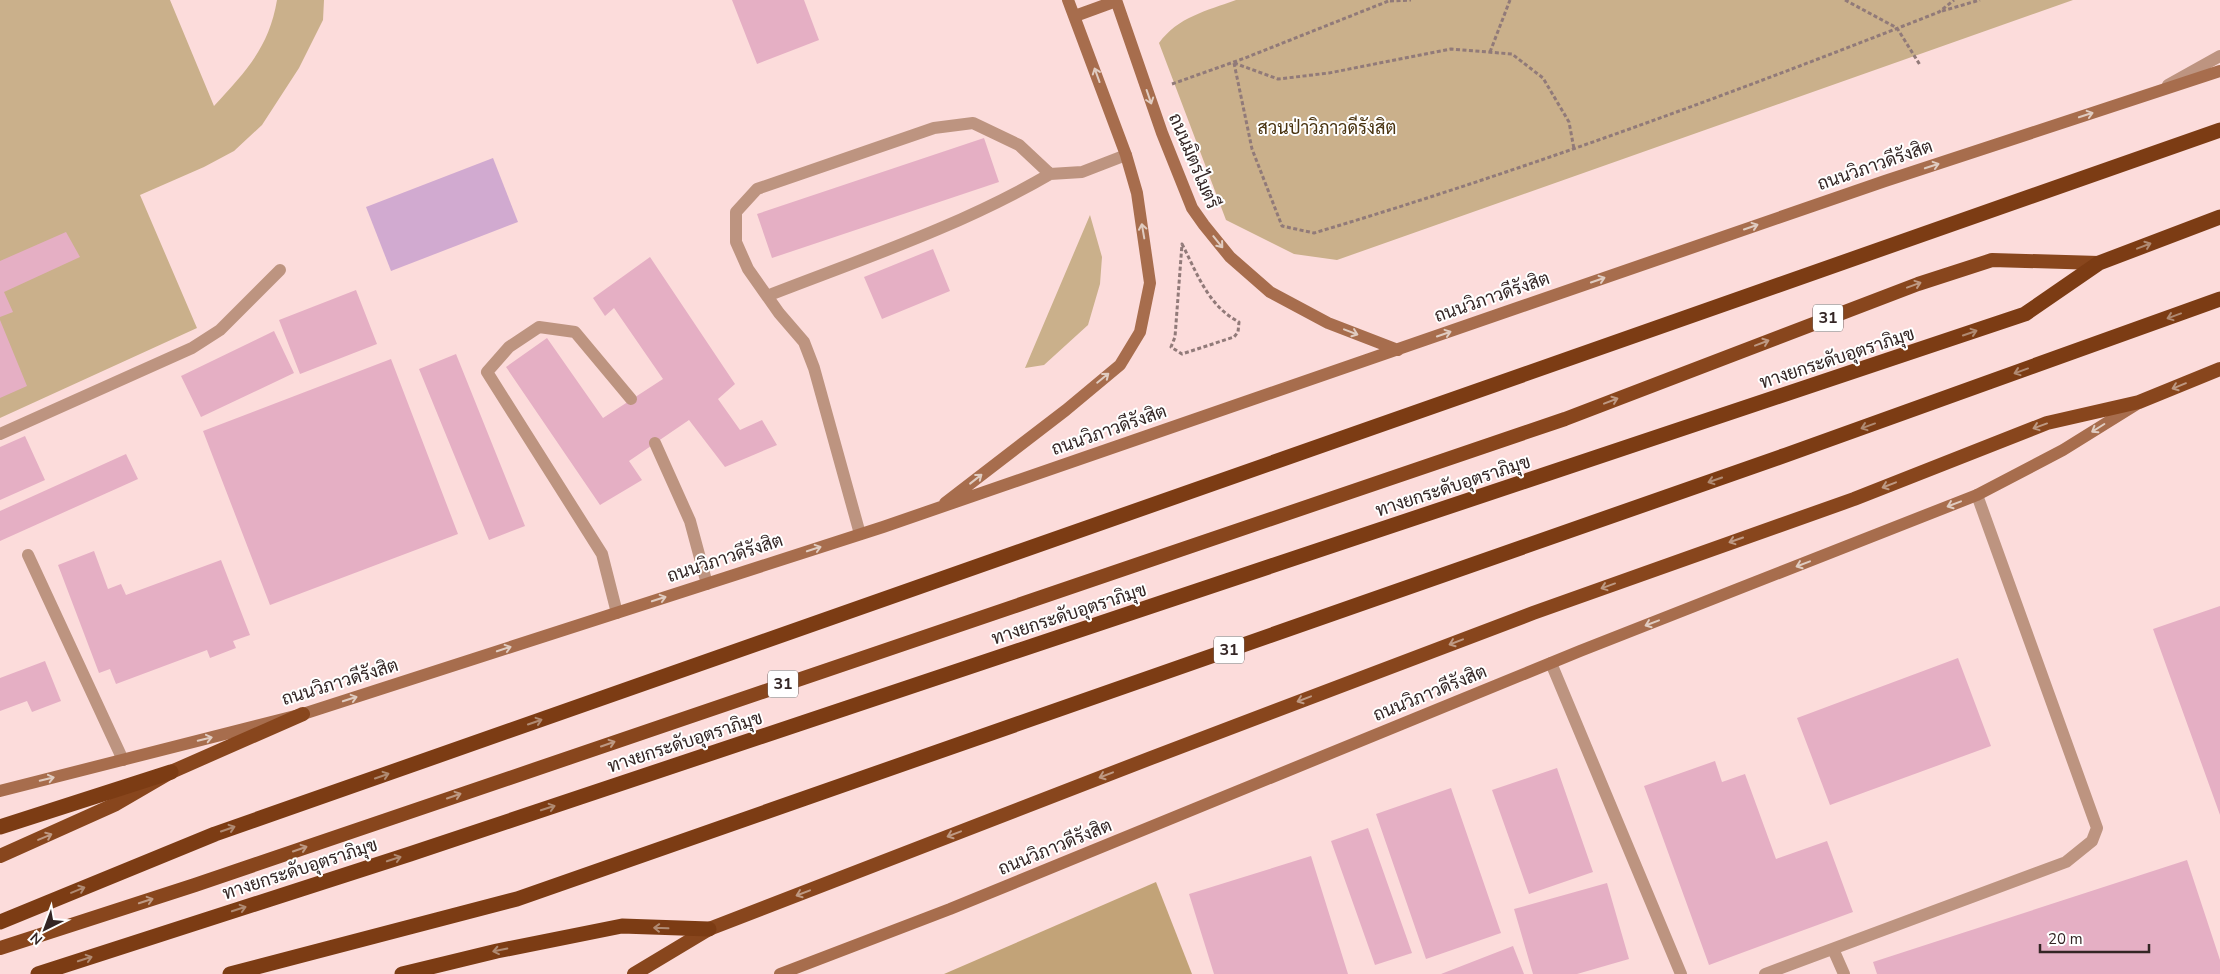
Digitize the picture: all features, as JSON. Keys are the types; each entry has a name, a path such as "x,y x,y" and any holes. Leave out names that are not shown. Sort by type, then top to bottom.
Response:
{"highway":[{"path":"0,922 224,831 2220,130"},
{"name":"ทางยกระดับอุตราภิมุข","path":"38,974 429,847 2025,314 2099,263 2220,217"},
{"name":"31","path":"0,948 195,885 1565,419 1918,284 1992,260 2099,263"},
{"name":"31","path":"230,974 517,899 1786,455 2220,299"},
{"name":"ถนนวิภาวดีรังสิต","path":"634,974 709,929 1160,754 1533,612 1854,498 2047,423 2139,402 2220,369"},
{"path":"0,827 171,772 303,714"},
{"path":"0,856 116,804 171,772"},
{"path":"402,974 497,951 622,926 709,929"}],"main road":[{"path":"937,509 1066,410 1120,365 1140,332 1150,283 1137,193 1126,155 1068,0"},
{"path":"1075,16 1117,0"},
{"name":"ถนนมิตรไมตรี","path":"1117,0 1162,133 1192,208 1230,257 1270,292 1328,323 1398,350"},
{"name":"ถนนวิภาวดีรังสิต","path":"0,791 303,714 707,584 937,509 1885,181 2220,71"},
{"name":"ถนนวิภาวดีรังสิต","path":"780,974 950,910 1551,663 1977,495 2063,450 2139,402"}],"street":[{"path":"2150,94 2220,56"},
{"path":"860,534 814,368 804,342 748,269 736,242 736,212 757,188 934,128 974,123 1019,145 1050,174"},
{"path":"767,296 932,231 1014,194 1050,174 1082,172 1126,155"},
{"path":"0,434 192,348 220,330 280,270"},
{"path":"617,613 602,554 487,372 509,347 539,327 575,332 631,399"},
{"path":"655,443 690,521 707,584"},
{"path":"1765,974 2066,862 2092,841 2097,828 1977,495"},
{"path":"28,555 123,760"},
{"path":"1551,663 1681,974"},
{"path":"1834,949 1844,974"}],"path":[{"path":"1168,86 1390,0 1411,0"},
{"path":"1490,52 1510,0"},
{"path":"1845,0 1898,28 1920,65"},
{"path":"1939,12 1954,0"},
{"path":"1234,62 1252,149 1282,226 1314,233 1506,174 1800,68 1939,12 1980,0"},
{"path":"1234,62 1278,79 1329,73 1451,49 1512,54 1542,78 1569,122 1574,149"},
{"path":"1182,244 1210,299 1227,316 1239,322 1238,332 1234,337 1182,354 1171,347 1175,337 1182,244"}],"green space":[{"path":"0,0 170,0 214,106 236,82 262,46 277,0 324,0 323,20 299,68 262,125 234,151 204,167 140,195 197,328 0,418"},
{"name":"สวนป่าวิภาวดีรังสิต","path":"1236,0 2073,0 1337,260 1294,254 1226,220 1159,43 1184,21"},
{"path":"1090,215 1102,257 1100,284 1088,325 1044,365 1025,368"}],"shaded area":[{"path":"493,158 518,222 391,271 366,207"},
{"path":"1156,882 1192,974 944,974"}],"building":[{"path":"732,0 804,0 819,40 757,64"},
{"path":"984,138 999,182 772,258 757,214"},
{"path":"66,232 80,257 4,292 13,312 0,317 0,261"},
{"path":"933,249 950,291 882,319 864,277"},
{"path":"650,257 735,384 718,399 740,430 762,420 777,445 725,467 689,420 629,461 642,480 600,505 506,367 547,338 603,418 663,379 614,308 605,316 593,298"},
{"path":"356,290 377,344 300,374 279,320"},
{"path":"0,320 27,386 0,398"},
{"path":"274,331 294,373 201,417 181,376"},
{"path":"456,354 525,526 489,540 419,369"},
{"path":"391,359 458,534 270,605 203,431"},
{"path":"25,436 45,480 0,500 0,447"},
{"path":"126,454 138,479 0,541 0,511"},
{"path":"94,551 108,589 121,584 126,595 221,560 250,635 233,641 236,648 210,658 207,650 116,684 110,669 99,673 58,565"},
{"path":"2220,606 2220,815 2153,629"},
{"path":"1958,658 1991,746 1830,805 1797,718"},
{"path":"45,661 61,701 32,712 27,701 0,711 0,678"},
{"path":"1715,761 1722,782 1745,774 1776,859 1827,841 1853,912 1709,965 1644,786"},
{"path":"1557,768 1593,872 1529,894 1492,790"},
{"path":"1451,788 1501,933 1426,959 1376,814"},
{"path":"1368,828 1412,953 1375,965 1331,841"},
{"path":"1311,856 1348,974 1214,974 1189,894"},
{"path":"2187,860 2220,960 2220,974 1877,974 1873,962"},
{"path":"1607,883 1629,959 1577,974 1533,974 1514,909"},
{"path":"1513,946 1524,974 1441,974"}]}
